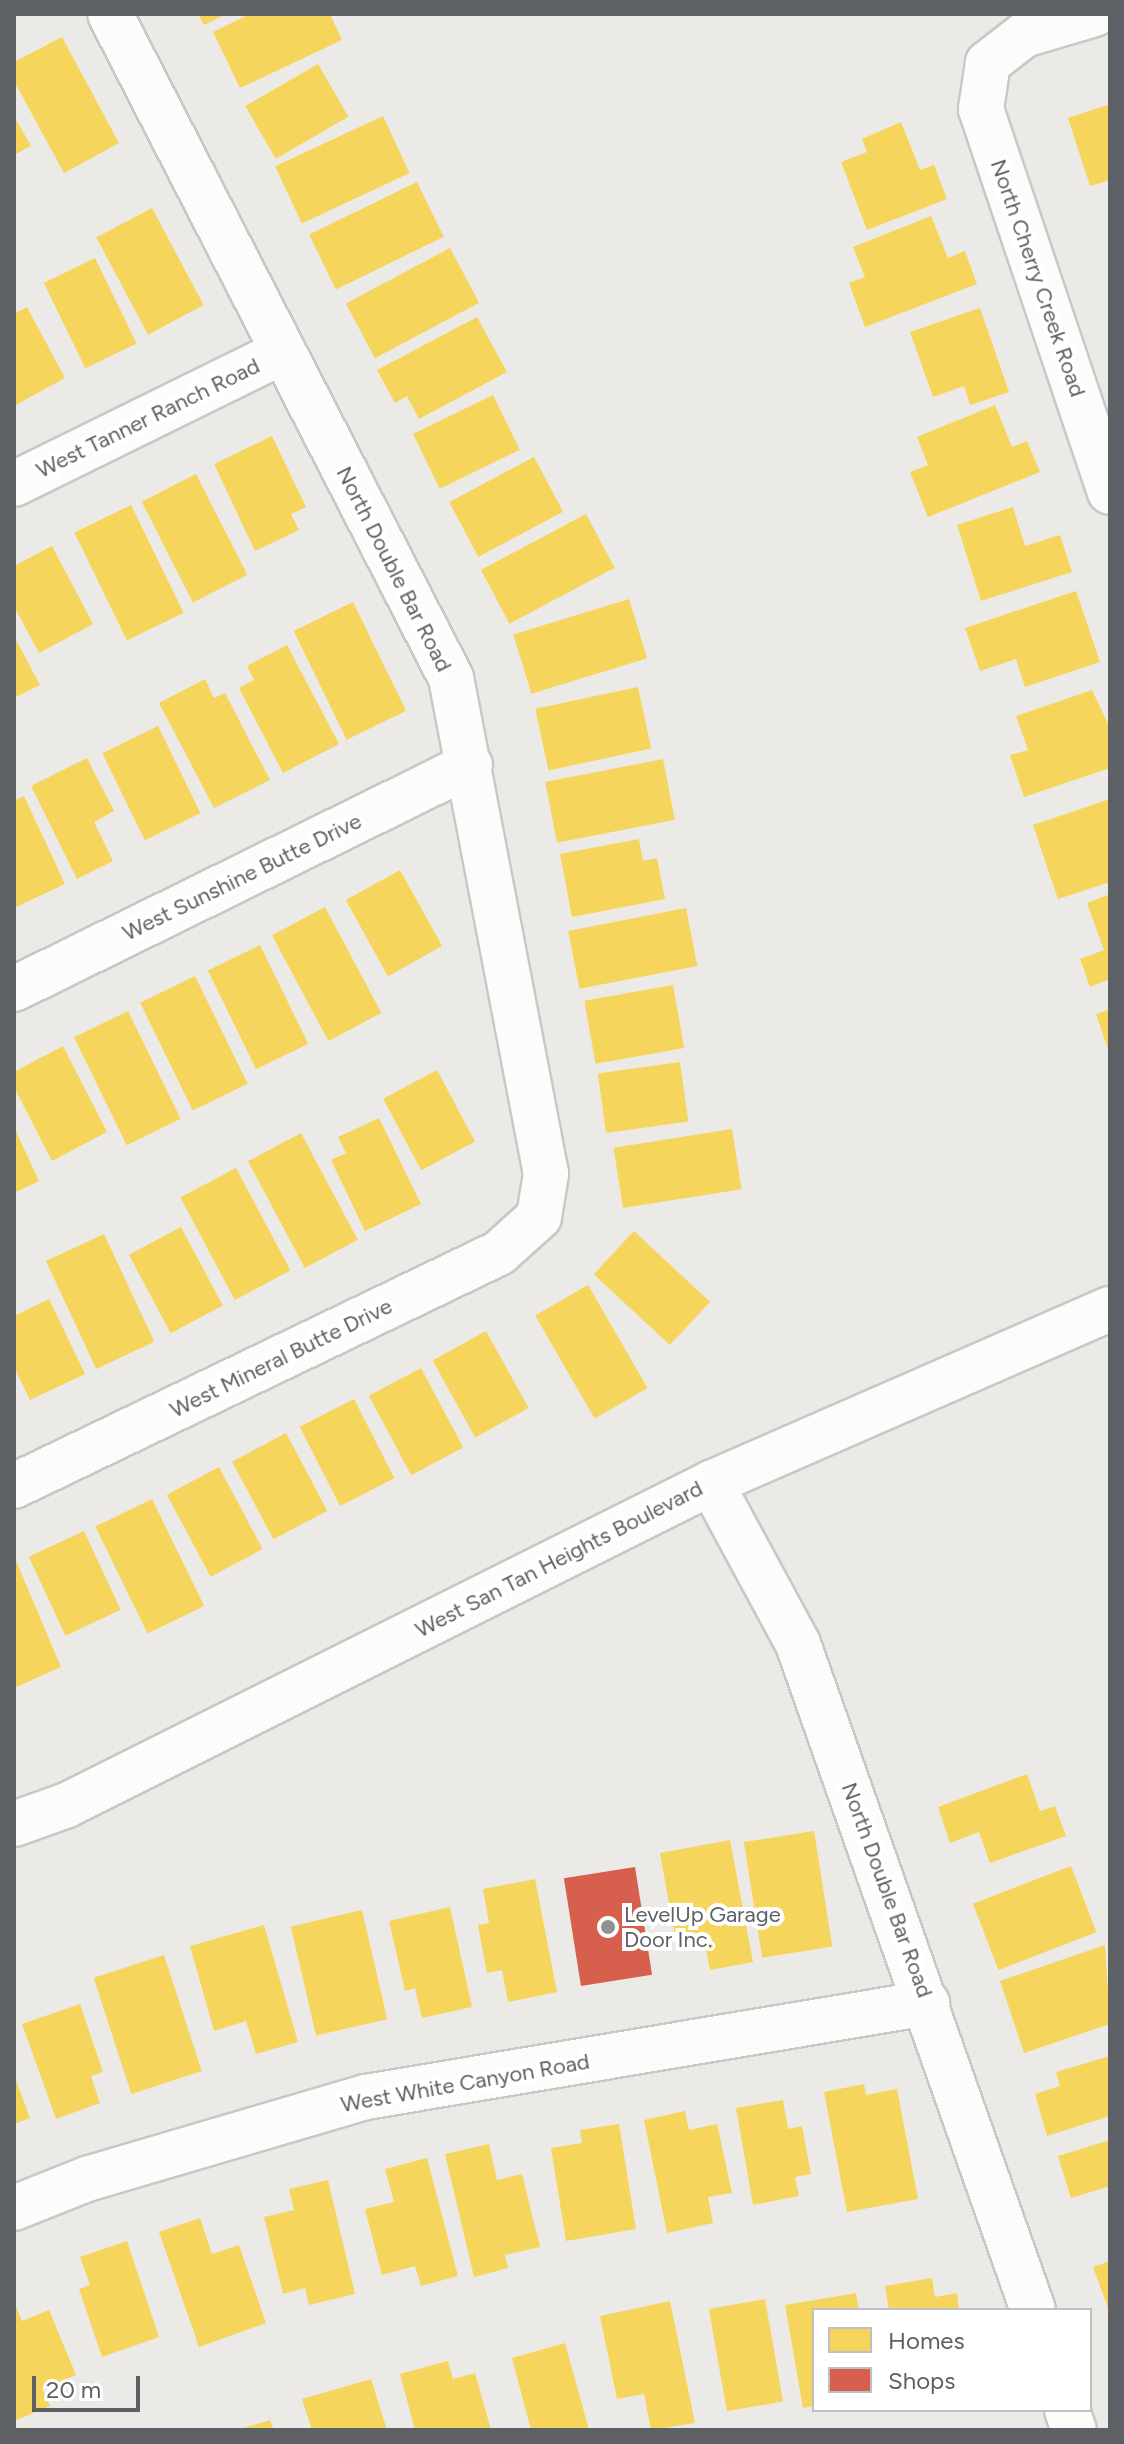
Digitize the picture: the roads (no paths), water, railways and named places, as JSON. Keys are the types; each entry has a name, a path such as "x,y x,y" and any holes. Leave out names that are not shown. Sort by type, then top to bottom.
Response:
{"street":[{"name":"North Double Bar Road","path":"110,14 451,678 546,1174 539,1217"},
{"name":"North Cherry Creek Road","path":"1095,14 1024,35 988,63 981,109 1109,487"},
{"name":"West Tanner Ranch Road","path":"14,484 282,352"},
{"name":"West Sunshine Butte Drive","path":"14,989 470,765"},
{"name":"West Mineral Butte Drive","path":"14,1486 499,1253 539,1217"},
{"name":"West San Tan Heights Boulevard","path":"14,1824 67,1805 711,1483 1110,1309"},
{"name":"North Double Bar Road","path":"711,1483 798,1644 1032,2308"},
{"name":"West White Canyon Road","path":"14,2208 87,2179 366,2097 927,2003"}],"place":[{"name":"LevelUp Garage Door Inc.","path":"608,1927"}]}
